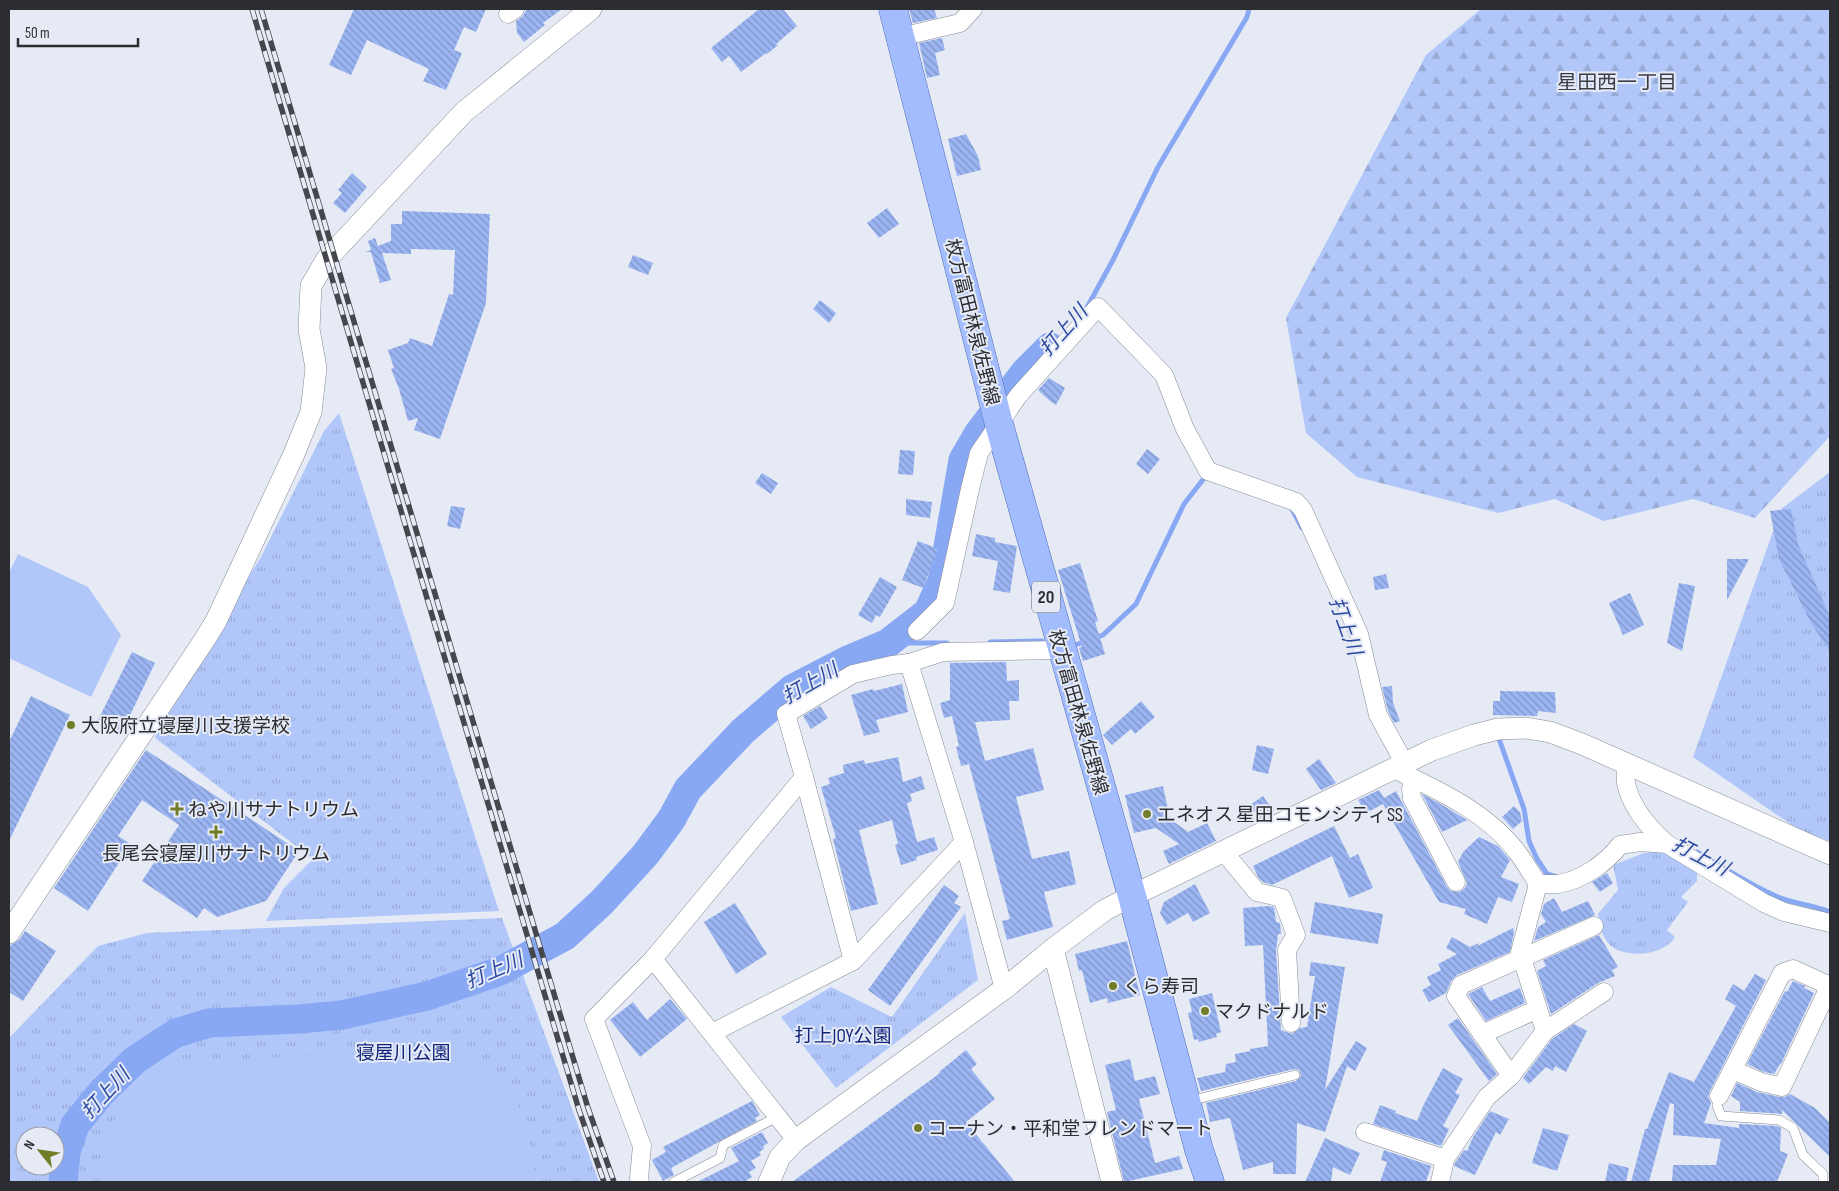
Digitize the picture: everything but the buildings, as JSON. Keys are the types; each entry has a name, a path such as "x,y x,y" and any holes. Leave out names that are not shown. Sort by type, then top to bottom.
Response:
{"main road":[{"name":"枚方富田林泉佐野線","path":"893,9 999,424 1061,650 1132,896 1199,1150 1210,1182"}],"street":[{"path":"9,932 205,639 294,454 311,412 316,368 309,329 311,286 326,260 464,112 591,9"},
{"path":"900,37 960,23 973,9"},
{"path":"917,631 945,603 979,453 1018,396 1098,307 1164,375 1185,429 1208,471 1296,502 1303,510 1359,634 1378,715 1404,770 1411,788 1412,798 1456,882"},
{"path":"854,961 786,714 853,674 892,664 908,663 943,652 1061,650"},
{"path":"908,663 964,842 1004,988"},
{"path":"769,1182 780,1157 796,1140 1004,988 1105,910 1223,851 1404,770 1432,750 1474,735 1498,728 1526,728 1550,732 1626,763 1830,854"},
{"path":"1626,763 1626,783 1634,806 1648,827 1667,844 1764,903 1784,912 1830,924"},
{"path":"1404,770 1487,820 1516,851 1538,884 1520,952 1545,1031"},
{"path":"640,1182 638,1178 642,1146 594,1019 654,959 804,777"},
{"path":"712,1033 854,961 964,842"},
{"path":"1538,884 1558,884 1579,878 1612,855 1620,845 1640,842 1667,844"},
{"path":"1223,851 1257,892 1282,898 1296,935 1287,950 1291,1023"},
{"path":"1511,1076 1456,996 1461,985 1594,926"},
{"path":"1053,949 1112,1182"},
{"path":"654,959 796,1140"},
{"path":"1719,1096 1782,973 1793,969 1830,985 1782,1087 1761,1082 1733,1070"},
{"path":"1440,1182 1445,1159 1488,1097 1511,1076 1545,1031 1604,992"},
{"path":"1482,1034 1538,1009"},
{"path":"1365,1132 1445,1159"}],"lane":[{"path":"1186,1102 1295,1076"},
{"path":"1719,1096 1717,1105 1721,1116 1779,1120 1793,1128 1803,1155 1823,1174 1823,1182"},
{"path":"674,1182 720,1158 723,1145 777,1117"}],"green space":[{"path":"1481,9 1830,9 1830,436 1755,518 1693,499 1604,521 1555,499 1498,513 1357,477 1306,433 1286,318 1426,55"},
{"path":"339,413 499,911 266,921 284,888 313,859 155,738 170,700 261,557 324,431"},
{"path":"1830,472 1830,841 1799,830 1693,757 1781,509"},
{"path":"18,554 88,587 121,635 91,697 9,658 9,573"},
{"path":"1660,851 1697,870 1697,881 1681,897 1688,902 1667,930 1675,937 1670,943 1653,952 1643,954 1623,952 1608,943 1600,926 1598,914 1618,890 1613,865 1644,853"},
{"name":"打上JOY公園","path":"965,913 978,980 836,1088 781,1017 831,987 892,1017"},
{"name":"寝屋川公園","path":"502,918 599,1182 9,1182 9,1038 98,946 147,933"},
{"path":"432,1045 471,1058 507,1088 523,1113 535,1182 104,1182 105,1150 116,1115 138,1085 169,1066"}],"waterway":[{"name":"打上川","path":"1085,311 1113,260 1158,167 1247,17 1249,9"},
{"name":"打上川","path":"63,1182 66,1152 75,1125 101,1093 135,1060 176,1033 209,1023 342,1015 427,996 500,971 565,936 602,902 645,855 671,820 688,789 743,731 792,689 850,659 888,643 928,612 942,581 963,460 978,434 1025,372 1050,347"},
{"name":"打上川","path":"1095,638 1103,635 1136,604 1184,504 1205,477 1210,478"},
{"name":"打上川","path":"1292,509 1302,528"},
{"name":"打上川","path":"990,642 1042,641"},
{"name":"打上川","path":"1078,644 1087,641"},
{"name":"打上川","path":"888,643 947,643"},
{"name":"打上川","path":"1498,736 1524,809 1529,841 1537,859 1547,874 1557,877"},
{"name":"打上川","path":"1697,852 1768,893 1830,912"}],"railway":[{"path":"252,9 579,1110 604,1182"},
{"path":"261,9 588,1108 614,1182"}],"place":[{"name":"大阪府立寝屋川支援学校","path":"71,725"},
{"name":"ねや川サナトリウム","path":"177,809"},
{"name":"エネオス 星田コモンシティSS","path":"1147,814"},
{"name":"長尾会寝屋川サナトリウム","path":"216,832"},
{"name":"くら寿司","path":"1113,986"},
{"name":"マクドナルド","path":"1205,1011"},
{"name":"コーナン・平和堂フレンドマート","path":"918,1128"}],"district":[{"name":"星田西一丁目","path":"1617,82"}]}
